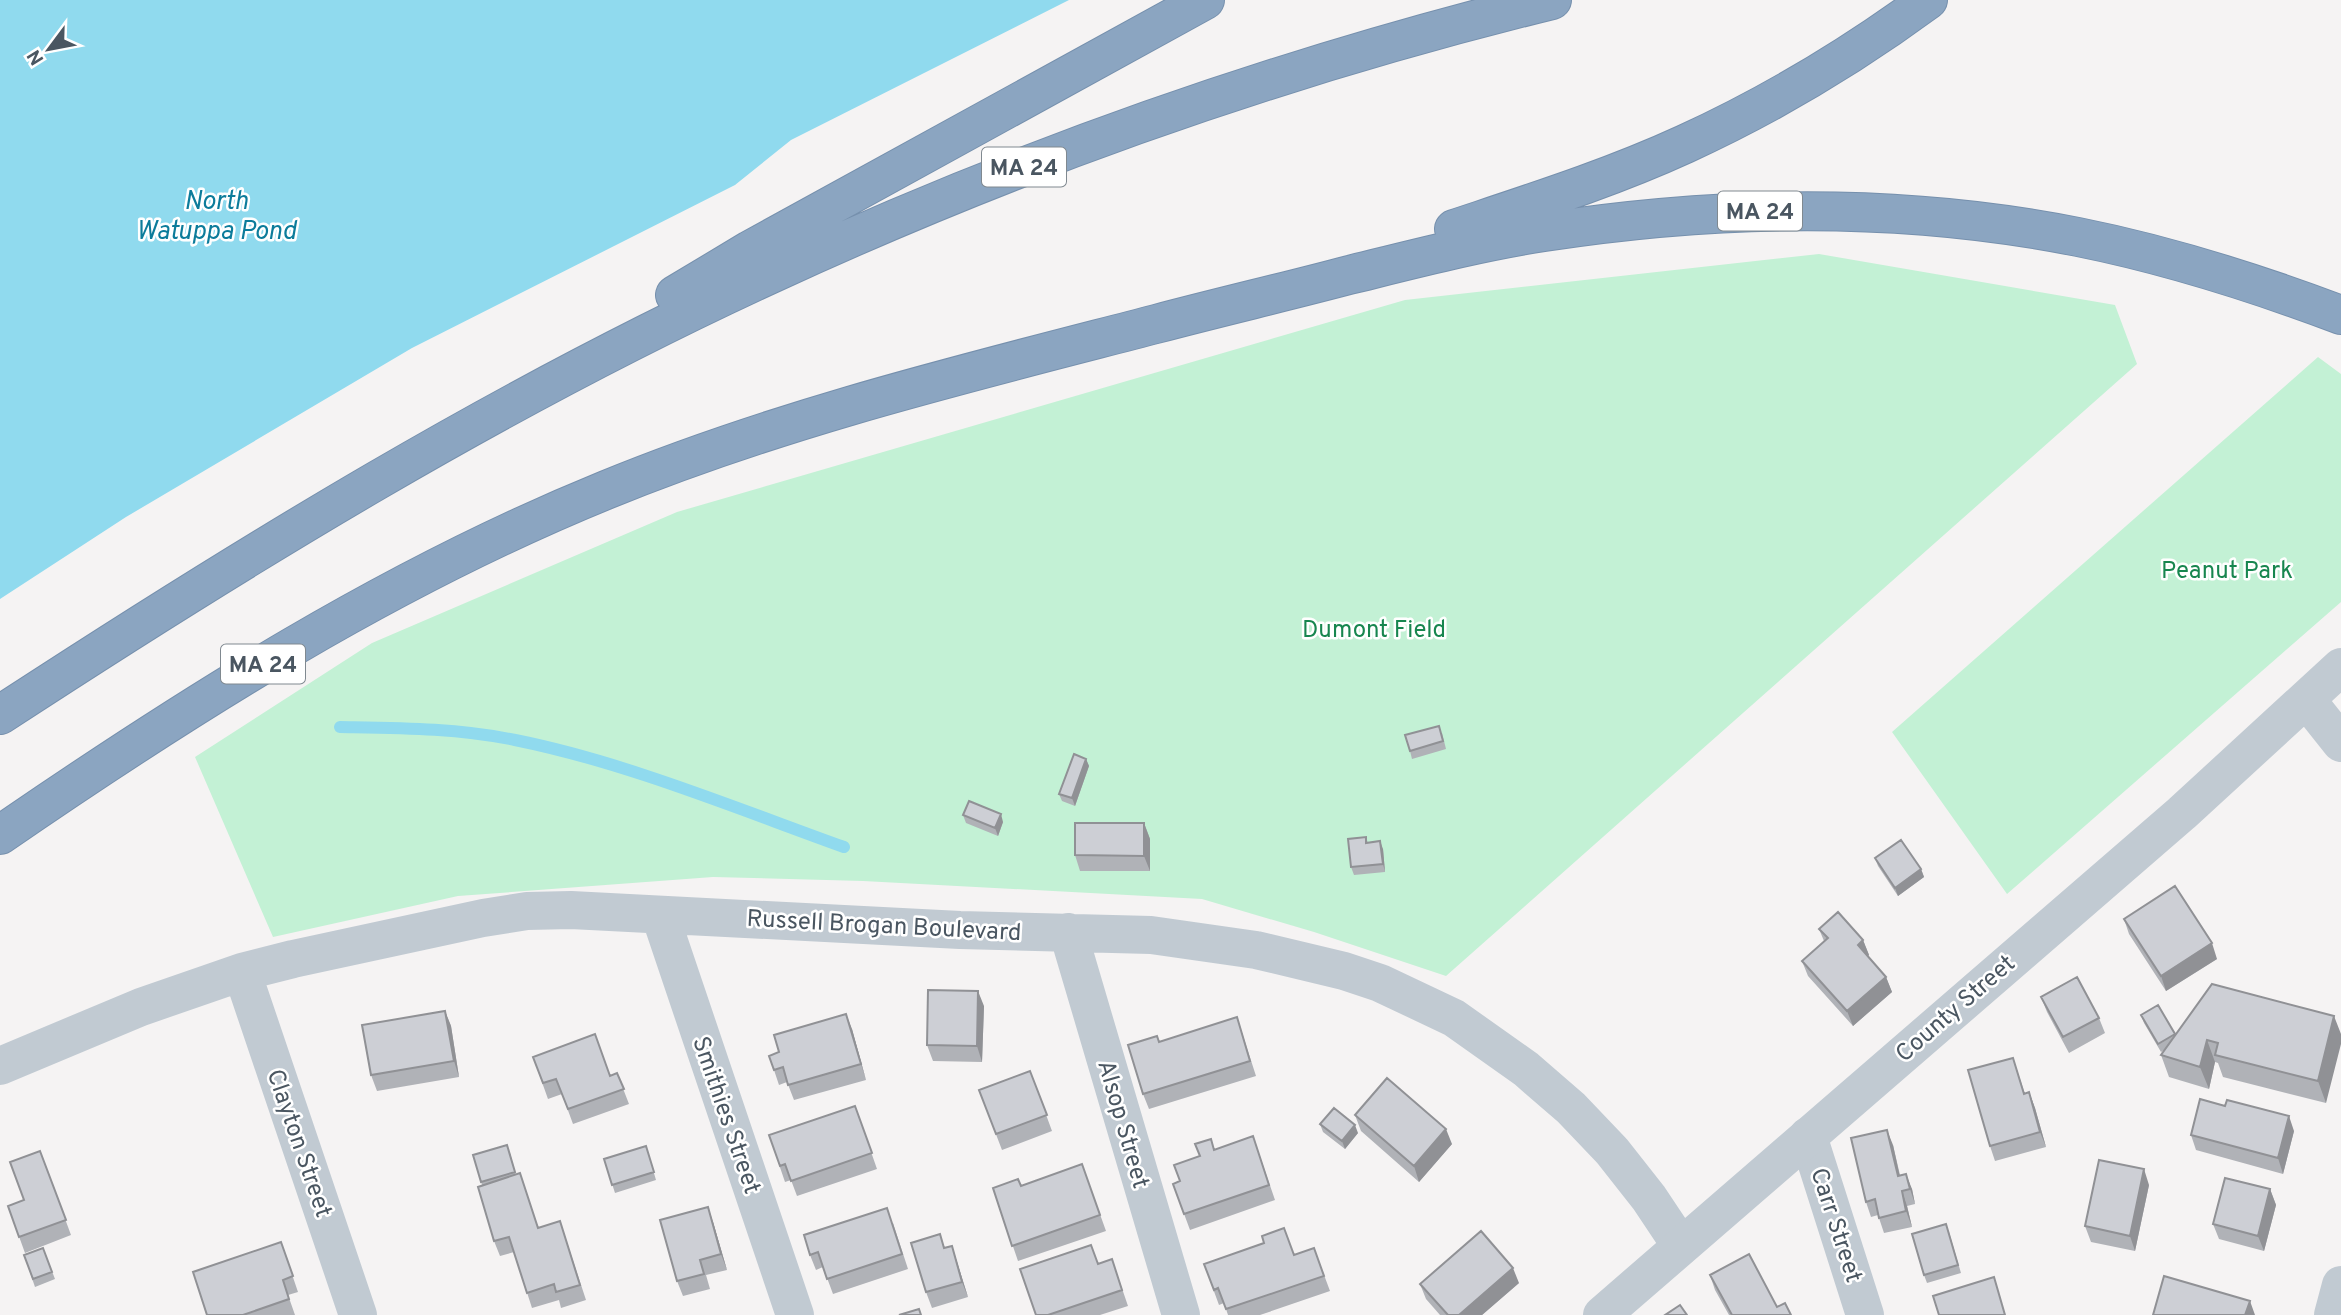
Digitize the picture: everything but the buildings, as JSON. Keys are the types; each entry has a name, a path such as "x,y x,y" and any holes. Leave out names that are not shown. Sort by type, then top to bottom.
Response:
{"highway":[{"path":"521,399 654,308 751,250 1205,0"},
{"name":"MA 24","path":"0,715 239,562 391,471 521,399 772,273 1007,173 1114,133 1297,71 1552,0"},
{"path":"1176,319 1495,216 1652,158 1719,127 1818,73 1928,0"},
{"name":"MA 24","path":"0,835 145,736 294,646 417,579 550,514 666,466 795,422 936,381 1406,261 1545,232 1702,214 1804,211 1911,215 2076,236 2231,276 2341,315"}],"street":[{"name":"County Street","path":"1602,1315 2182,813 2341,667"},
{"path":"2306,699 2341,743"},
{"name":"Russell Brogan Boulevard","path":"0,1066 141,1007 242,972 430,929 527,911 571,910 960,930 1150,935 1256,950 1307,961 1380,983 1454,1018 1517,1062 1570,1108 1649,1198 1681,1246"},
{"name":"Smithies Street","path":"660,915 795,1315"},
{"name":"Alsop Street","path":"1069,932 1181,1315"},
{"name":"Clayton Street","path":"242,972 358,1315"},
{"name":"Carr Street","path":"1808,1136 1866,1315"},
{"path":"2333,1315 2341,1285"}],"green space":[{"name":"Dumont Field","path":"1819,254 2115,305 2137,364 1446,976 1314,932 1202,899 863,881 713,877 458,896 273,937 195,757 372,643 677,512 1405,300"},
{"name":"Peanut Park","path":"2318,357 2341,374 2341,602 2007,894 1892,732"}],"water":[{"name":"North Watuppa Pond","path":"0,0 1069,0 791,140 735,185 412,348 126,517 0,599"}],"waterway":[{"path":"340,727 471,733 556,749 681,788 844,847"}]}
